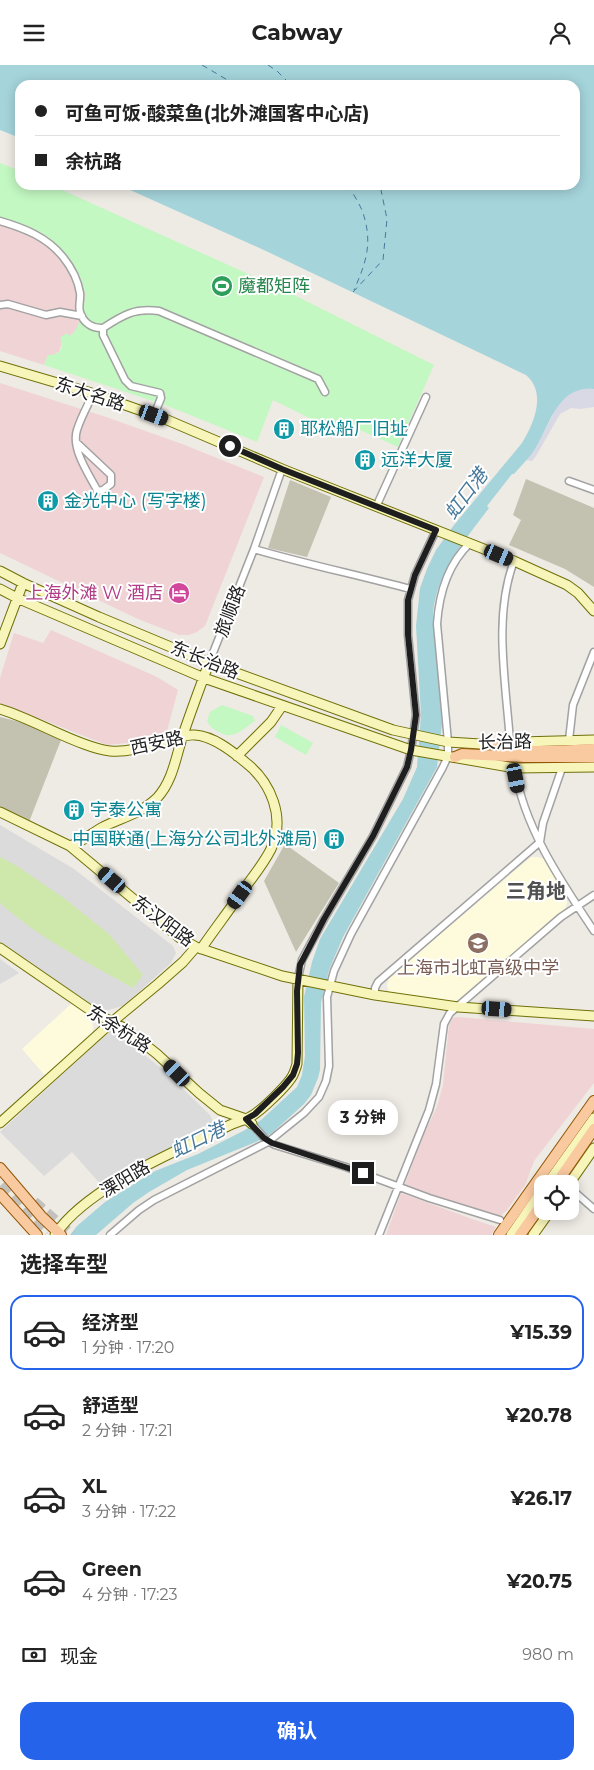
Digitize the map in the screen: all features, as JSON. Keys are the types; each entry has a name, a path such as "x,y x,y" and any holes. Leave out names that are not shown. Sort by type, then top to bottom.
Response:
{"main road":[{"path":"498,745 508,749 539,750 594,758"},
{"path":"448,756 462,754 594,758"},
{"path":"499,1235 594,1101"},
{"path":"562,1175 594,1129"},
{"path":"0,1169 58,1234"},
{"path":"0,1194 37,1235"},
{"path":"520,1235 534,1215"}],"street":[{"path":"0,221 32,232 41,237 63,256 71,268 80,294 79,311 84,320 92,327 104,328 128,313 147,309 158,311 318,379 325,391"},
{"path":"0,305 8,304 46,315 60,312 82,316"},
{"path":"104,328 103,335 125,379 131,386 160,393 161,398 154,415"},
{"name":"东大名路","path":"0,366 93,394 154,415 282,469 514,561 567,585 578,593 594,611"},
{"path":"77,443 111,475 111,484 103,490 97,491 79,456 77,443 76,431 93,394"},
{"path":"376,507 426,397"},
{"name":"旅顺路","path":"70,846 77,844 103,827 143,809 156,799 163,789 172,771 204,678 254,549 282,469"},
{"path":"569,481 594,490"},
{"name":"溧阳路","path":"58,1234 70,1217 120,1180 234,1123 252,1125 255,1114 290,1080 295,1070 298,1053 302,960 391,803 413,751 415,702 408,635 408,600 410,589 441,532"},
{"path":"110,1235 154,1200 266,1140 304,1113 315,1103 323,1090 329,1066 327,986 350,934 448,756 445,741 436,624 446,577 461,551 464,541"},
{"path":"254,549 410,589"},
{"path":"510,742 502,646 506,587 514,561"},
{"name":"东长治路","path":"0,571 23,583 210,663 393,730 415,735"},
{"path":"0,644 23,583"},
{"name":"东长治路","path":"0,589 204,678 413,751 429,753"},
{"path":"569,740 573,705 594,653"},
{"path":"237,755 270,723 282,706"},
{"name":"西安路","path":"0,709 26,718 70,739 110,751 126,750 183,736 196,735 206,738 237,755 258,773 270,790 276,815 275,836 272,848 198,948 158,984 112,1021 0,1123"},
{"name":"长治路","path":"415,735 445,741 498,745 510,742 594,739"},
{"name":"长治路","path":"429,753 489,765 515,768 562,768 594,758"},
{"path":"515,768 518,790 540,842 577,906 594,931"},
{"path":"375,995 375,988 378,982 540,842 544,823 562,768"},
{"name":"东汉阳路","path":"0,813 70,846 180,938 198,948 282,976 375,995 458,1007 594,1015"},
{"path":"379,1235 433,1096 444,1024 450,1013 577,906 594,895"},
{"name":"东余杭路","path":"0,948 93,1012 124,1028 148,1046 220,1110 252,1125"},
{"path":"553,1175 594,1118"},
{"path":"252,1125 266,1140 429,1198 500,1220"},
{"path":"575,1175 594,1149"},
{"path":"579,1196 594,1209"},
{"path":"511,1235 534,1202"},
{"path":"533,1235 544,1220"}],"shaded area":[{"path":"0,217 34,229 51,239 74,267 85,291 85,301 77,330 62,342 59,352 52,356 48,355 44,365 0,351"},
{"path":"0,383 109,418 182,444 264,477 205,626 189,635 179,635 138,619 0,553"},
{"path":"582,389 594,389 594,407 571,408 560,414 536,456 532,461 526,460 537,446 559,403 571,392"},
{"path":"526,479 594,508 594,587 565,569 509,545 521,520 513,515"},
{"path":"290,480 331,497 307,557 268,548"},
{"path":"51,630 157,677 178,690 167,731 137,742 107,745 0,703 0,678 14,633 43,643"},
{"path":"0,717 40,727 61,740 29,822 0,810"},
{"path":"0,825 74,869 173,946 176,953 171,963 123,1006 99,1010 0,945"},
{"path":"285,844 339,883 296,952 264,881"},
{"name":"上海市北虹高级中学","path":"531,857 544,859 566,897 565,909 457,1004 389,993 387,985 389,978"},
{"path":"0,959 19,973 0,984"},
{"path":"72,1003 91,1015 93,1028 91,1039 48,1079 22,1049"},
{"path":"453,1018 594,1029 594,1083 534,1161 525,1185 507,1210 498,1218 407,1189 405,1184 437,1107 443,1085 449,1025"},
{"path":"112,1029 162,1069 210,1115 214,1124 209,1132 104,1188 72,1152 44,1176 0,1132"},
{"path":"401,1193 496,1227 491,1235 386,1235"}],"green space":[{"path":"0,163 15,169 15,190 62,190 288,292 434,365 398,447 353,427 348,437 273,400 257,442 165,405 44,365 48,355 60,351 62,345 60,338 66,333 70,336 77,327 84,303 85,294 83,286 76,268 64,252 50,239 22,224 0,217"},
{"path":"222,705 253,716 255,721 233,735 219,732 212,728 207,721 210,712"},
{"path":"281,725 313,743 306,755 275,737"},
{"path":"0,857 17,866 65,899 109,934 143,975 133,988 47,938 0,903"}],"water":[{"path":"0,65 594,65 594,389 582,389 573,393 558,406 536,448 527,460 512,474 487,506 489,508 454,557 440,584 433,613 442,724 437,767 343,937 329,970 321,1003 320,1070 311,1095 304,1104 272,1133 256,1142 187,1170 149,1192 133,1203 96,1235 70,1235 77,1226 105,1202 155,1171 198,1154 245,1130 261,1120 297,1087 302,1075 305,1056 304,997 312,962 320,939 403,799 417,767 421,715 416,626 420,588 436,550 454,525 522,443 531,426 537,399 536,390 526,375 266,251 130,190 580,190 580,80 15,80 15,136 0,130"}],"ferry route":[{"path":"202,65 228,80"},
{"path":"268,65 286,80"},
{"path":"351,190 362,210 368,234 365,262 354,290"},
{"path":"353,292 383,260 387,219 381,190"}],"tunnel":[{"path":"0,1186 45,1235"},
{"path":"34,1202 72,1235"}],"place":[{"name":"魔都矩阵","path":"222,286"},
{"name":"耶松船厂旧址","path":"284,429"},
{"name":"远洋大厦","path":"365,460"},
{"name":"金光中心 (写字楼)","path":"48,501"},
{"name":"上海外滩 W 酒店","path":"179,593"},
{"name":"宇泰公寓","path":"74,810"},
{"name":"中国联通(上海分公司北外滩局)","path":"334,839"},
{"name":"上海市北虹高级中学","path":"478,943"}],"district":[{"name":"三角地","path":"536,891"}],"route":[{"path":"230,446 282,469 436,530 415,575 408,600 408,635 416,715 407,767 387,811 324,919 300,965 297,991 298,1053 293,1075 255,1114 246,1119 264,1138 275,1145 363,1173"}],"water label":[{"name":"虹口港","path":"466,494"},
{"name":"虹口港","path":"198,1140"}]}
